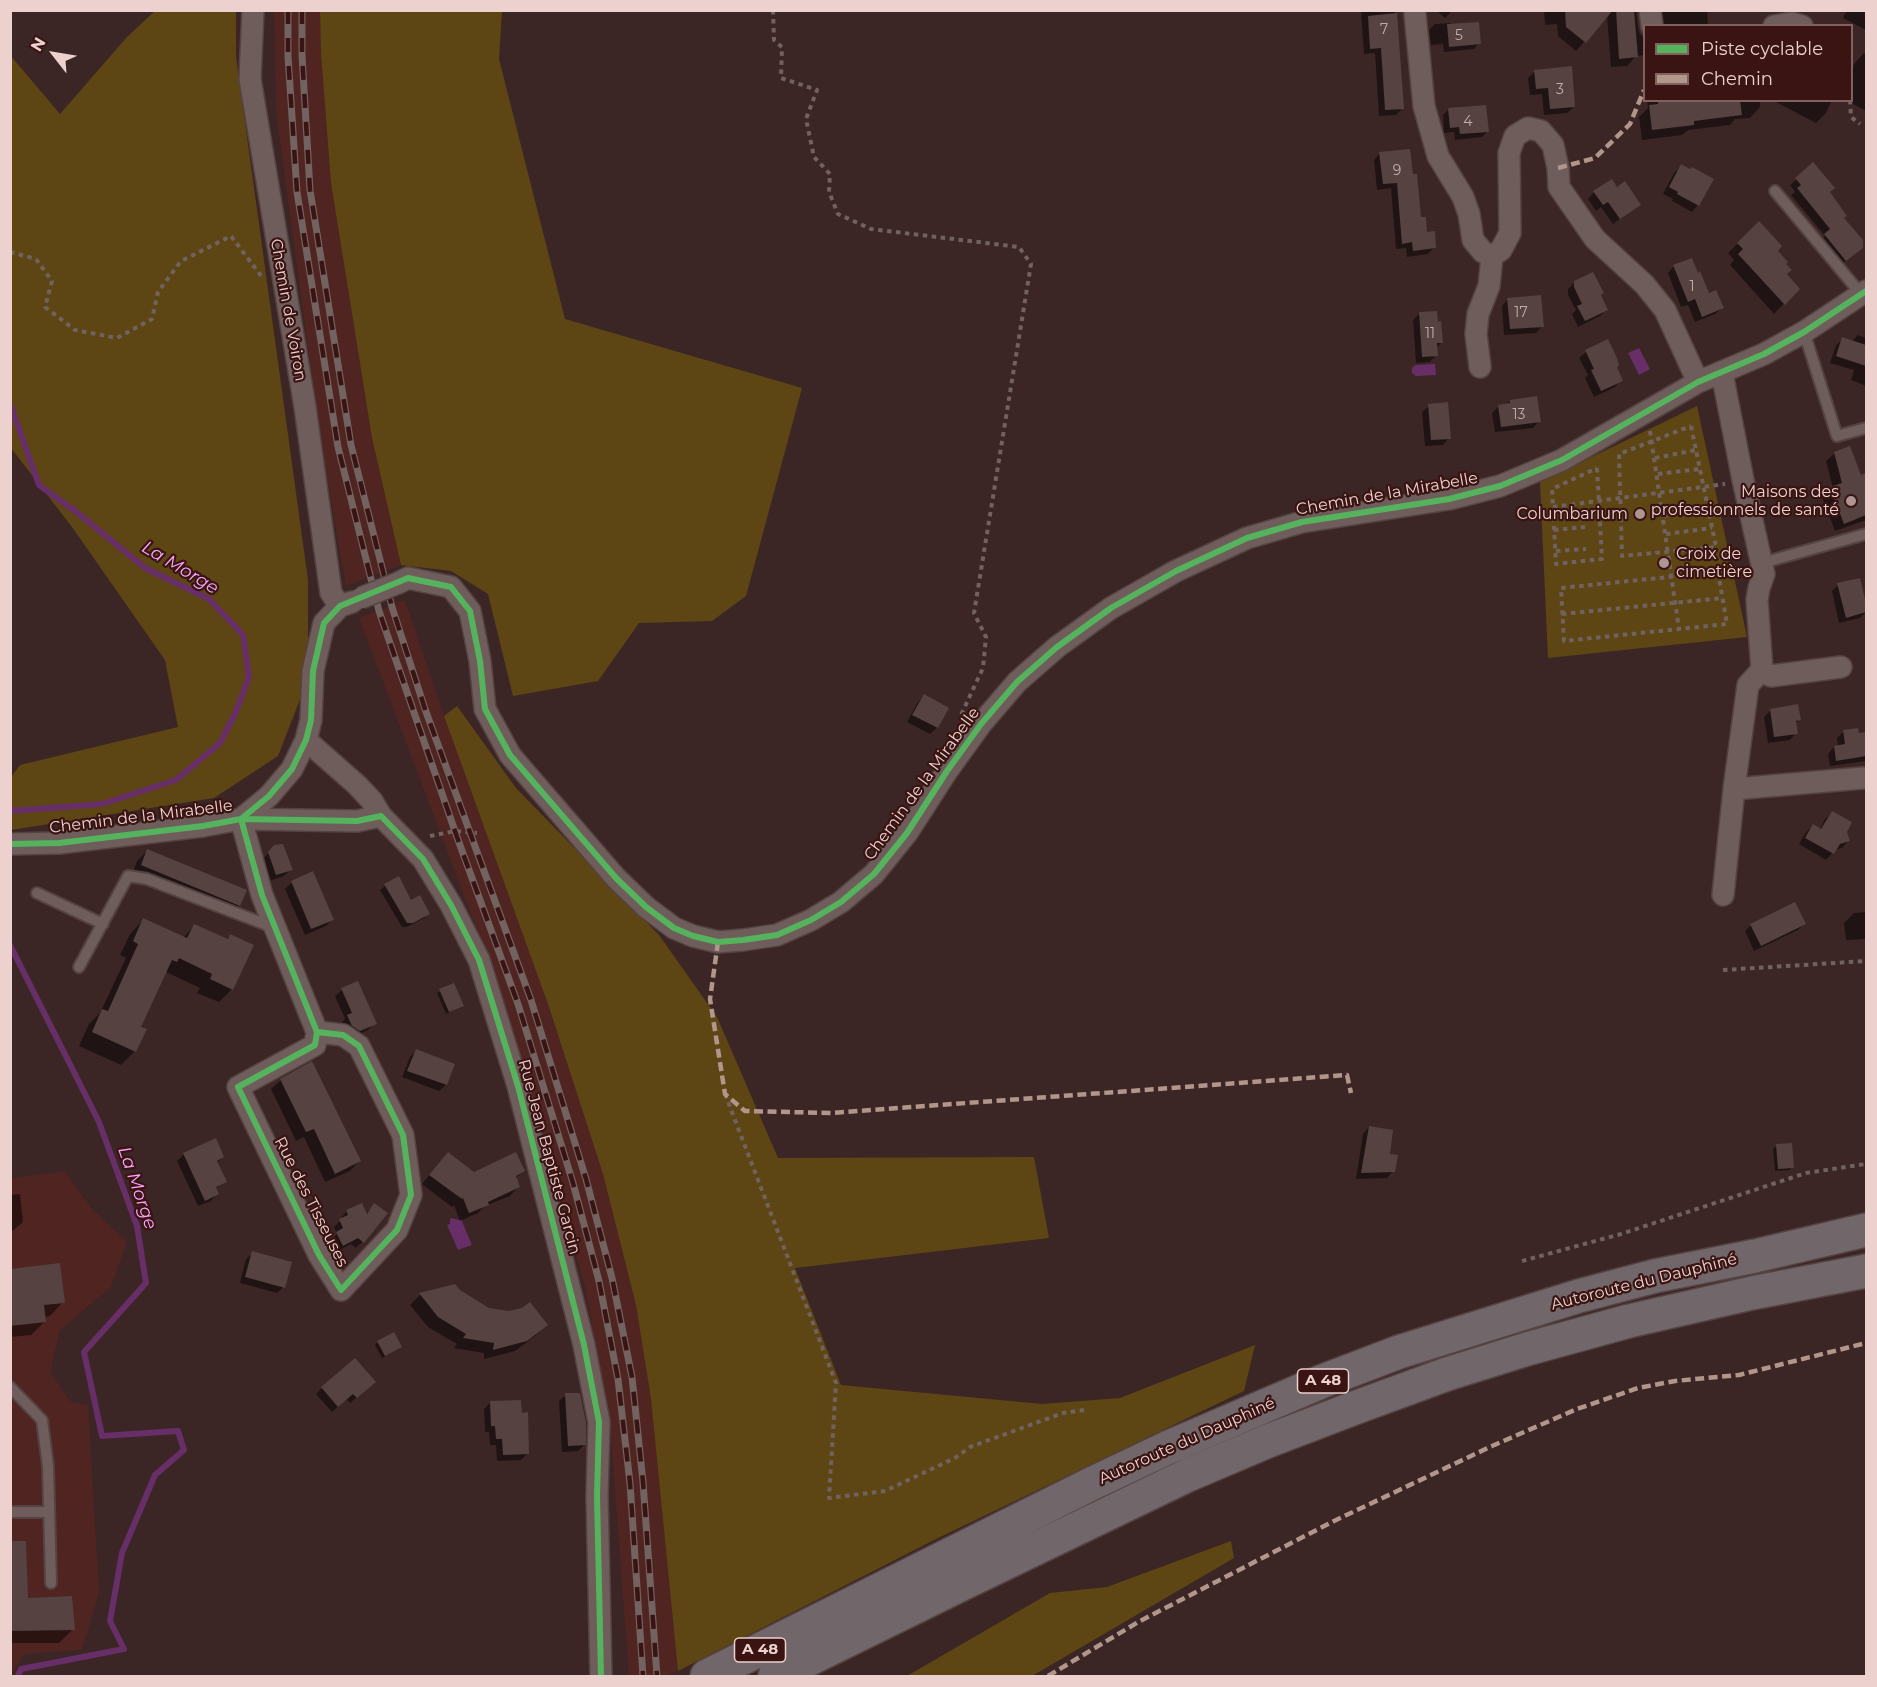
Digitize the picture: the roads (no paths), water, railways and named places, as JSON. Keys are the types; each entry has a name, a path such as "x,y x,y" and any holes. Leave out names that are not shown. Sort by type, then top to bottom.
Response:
{"highway":[{"name":"Autoroute du Dauphiné","path":"775,1677 821,1636 954,1551 1169,1447 1323,1381 1399,1352 1559,1302 1655,1276 1866,1230"},
{"name":"Autoroute du Dauphiné","path":"707,1677 821,1636 1268,1441 1447,1374 1629,1321 1752,1293 1866,1271"}],"street":[{"name":"Chemin de Voiron","path":"253,10 250,79 305,407 330,593 340,606"},
{"path":"1415,14 1424,106 1438,156 1463,197 1469,214 1473,240 1483,252 1492,256"},
{"path":"1492,256 1502,250 1510,233 1509,153 1515,136 1528,128 1541,131 1553,145 1559,187 1595,239 1644,284 1665,310 1698,382"},
{"path":"1480,368 1476,334 1479,314 1489,286 1492,256"},
{"name":"Chemin de la Mirabelle","path":"14,844 70,842 203,826 241,819 269,796 292,769 306,740 311,720 313,671 324,623 340,606 408,579 451,587 470,611 480,661 485,709 510,755 616,878 646,907 674,928 693,936 718,942 777,934 811,920 841,902 874,874 907,833 981,724 1017,682 1057,647 1110,608 1176,571 1247,538 1302,522 1439,501 1500,486 1562,460 1698,382 1764,354 1864,293"},
{"path":"1722,373 1764,574 1757,600 1762,670 1749,685 1734,789 1723,895"},
{"path":"1762,670 1771,676 1841,667"},
{"name":"Rue Jean Baptiste Garcin","path":"306,740 357,785 372,801 381,816 423,859 451,905 479,960 518,1086 584,1344 599,1422 597,1496 601,1677"},
{"path":"1734,789 1863,778"},
{"path":"317,1032 262,895 241,819 357,822 381,816"},
{"name":"Rue des Tisseuses","path":"317,1032 344,1035 359,1046 403,1135 411,1196 397,1230 341,1290 319,1255 238,1087 315,1046 317,1032"}],"lane":[{"path":"1775,191 1864,293"},
{"path":"1803,332 1837,436 1866,428"},
{"path":"1762,563 1866,534"},
{"path":"79,967 129,876 147,879 275,928"},
{"path":"37,893 103,924"},
{"path":"10,1387 42,1420 48,1466 51,1583"},
{"path":"10,1512 50,1512"}],"waterway":[{"name":"La Morge","path":"10,404 39,485 79,514 145,568 209,599 243,635 249,677 235,714 220,743 176,780 102,804 10,811"},
{"name":"La Morge","path":"10,945 99,1122 137,1226 146,1283 84,1352 102,1436 178,1431 184,1450 155,1475 122,1553 110,1621 124,1649 21,1669 18,1676"}],"railway":[{"path":"288,10 288,56 297,192 338,447 379,611 457,837 518,1004 573,1183 599,1281 618,1379 630,1483 643,1676"},
{"path":"302,10 302,55 310,190 351,445 392,607 425,709 531,1000 586,1179 612,1278 632,1377 643,1482 657,1676"}],"place":[{"name":"Maisons des professionnels de santé","path":"1851,501"},
{"name":"Columbarium","path":"1640,514"},
{"name":"Croix de cimetière","path":"1664,563"}]}
